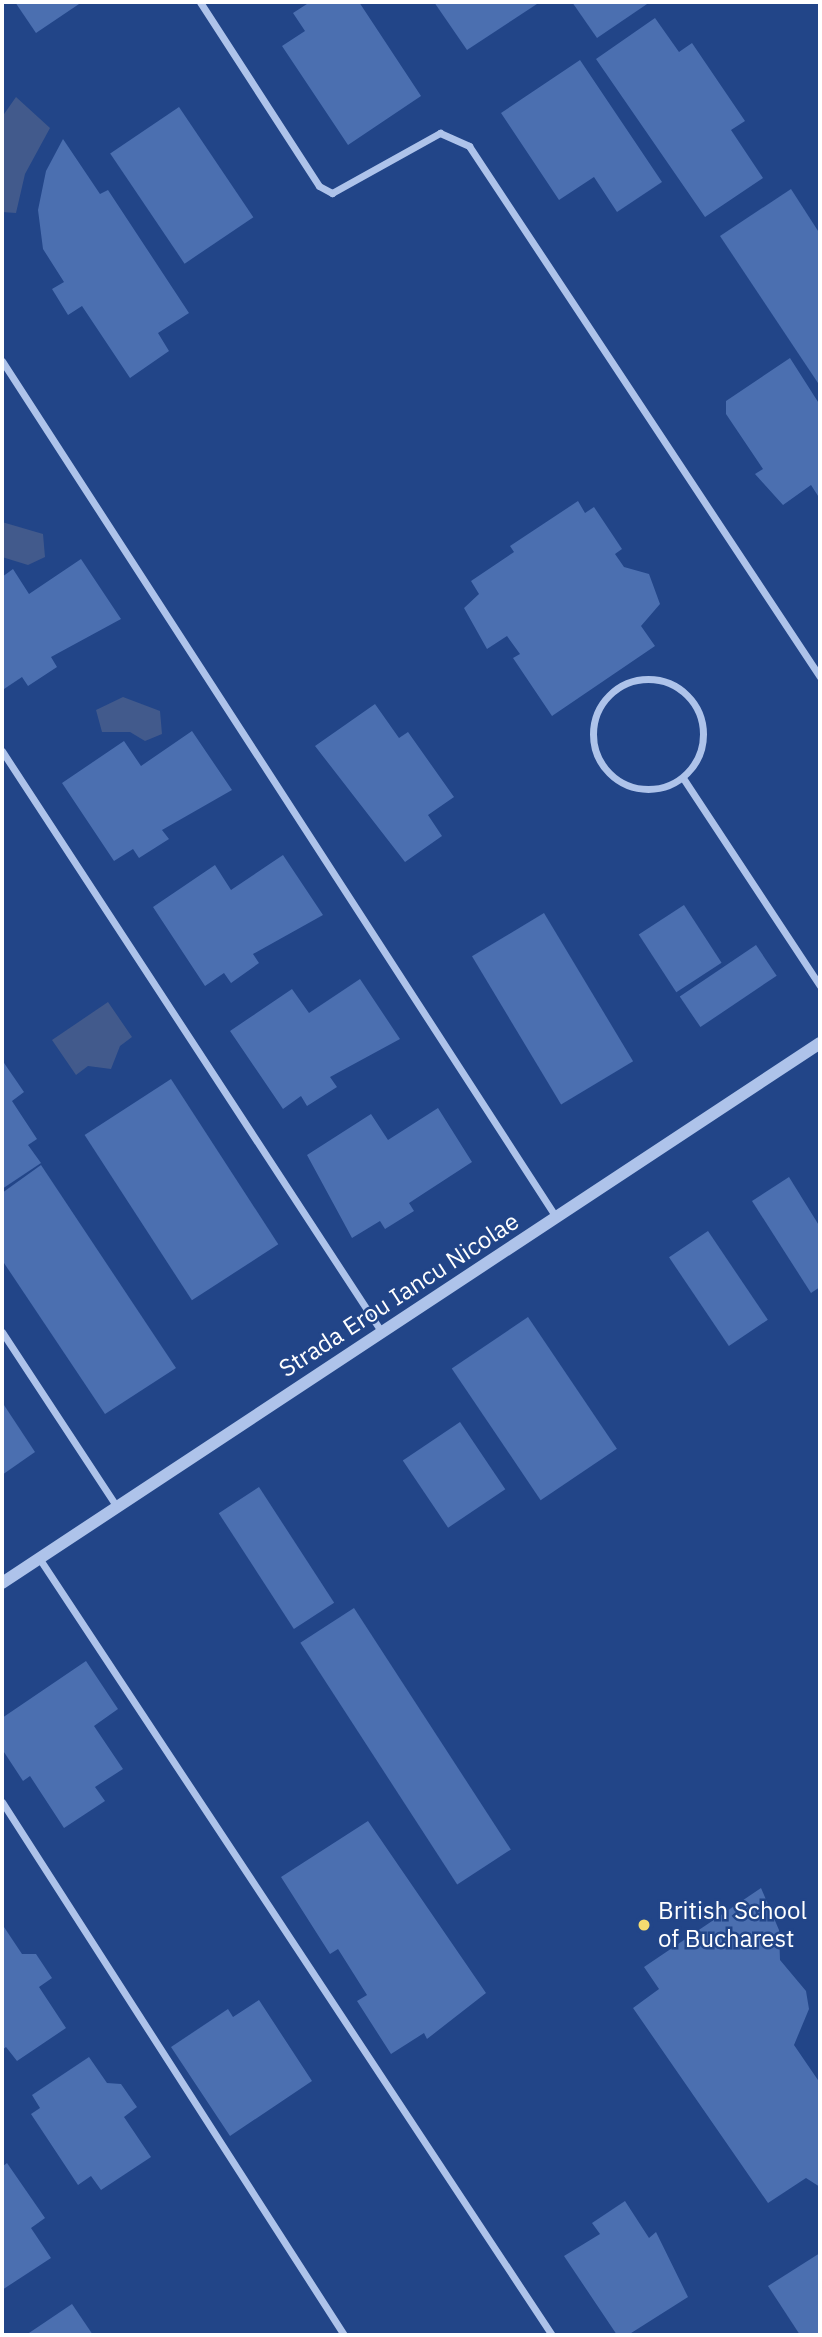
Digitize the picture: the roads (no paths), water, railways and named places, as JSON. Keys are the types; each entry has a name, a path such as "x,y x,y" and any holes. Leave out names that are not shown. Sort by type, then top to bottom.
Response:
{"street":[{"path":"200,2 319,186 332,193 440,133 469,146 820,677"},
{"path":"2,361 555,1217"},
{"path":"645,678 679,687 691,699 703,740 682,778 646,790 611,776 596,752 593,724 612,691 645,678"},
{"path":"2,751 381,1331"},
{"path":"682,778 820,986"},
{"name":"Strada Erou Iancu Nicolae","path":"2,1583 820,1043"},
{"path":"2,1332 117,1507"},
{"path":"39,1558 552,2335"},
{"path":"2,1802 344,2335"}],"water":[{"path":"16,97 50,128 25,174 16,213 2,212 2,117"},
{"path":"2,522 43,534 45,557 28,565 2,557"},
{"path":"123,697 160,711 162,734 145,741 130,732 102,732 96,710"},
{"path":"108,1002 132,1037 120,1046 111,1069 88,1066 76,1075 52,1040"}],"place":[{"name":"British School of Bucharest","path":"644,1925"}]}
